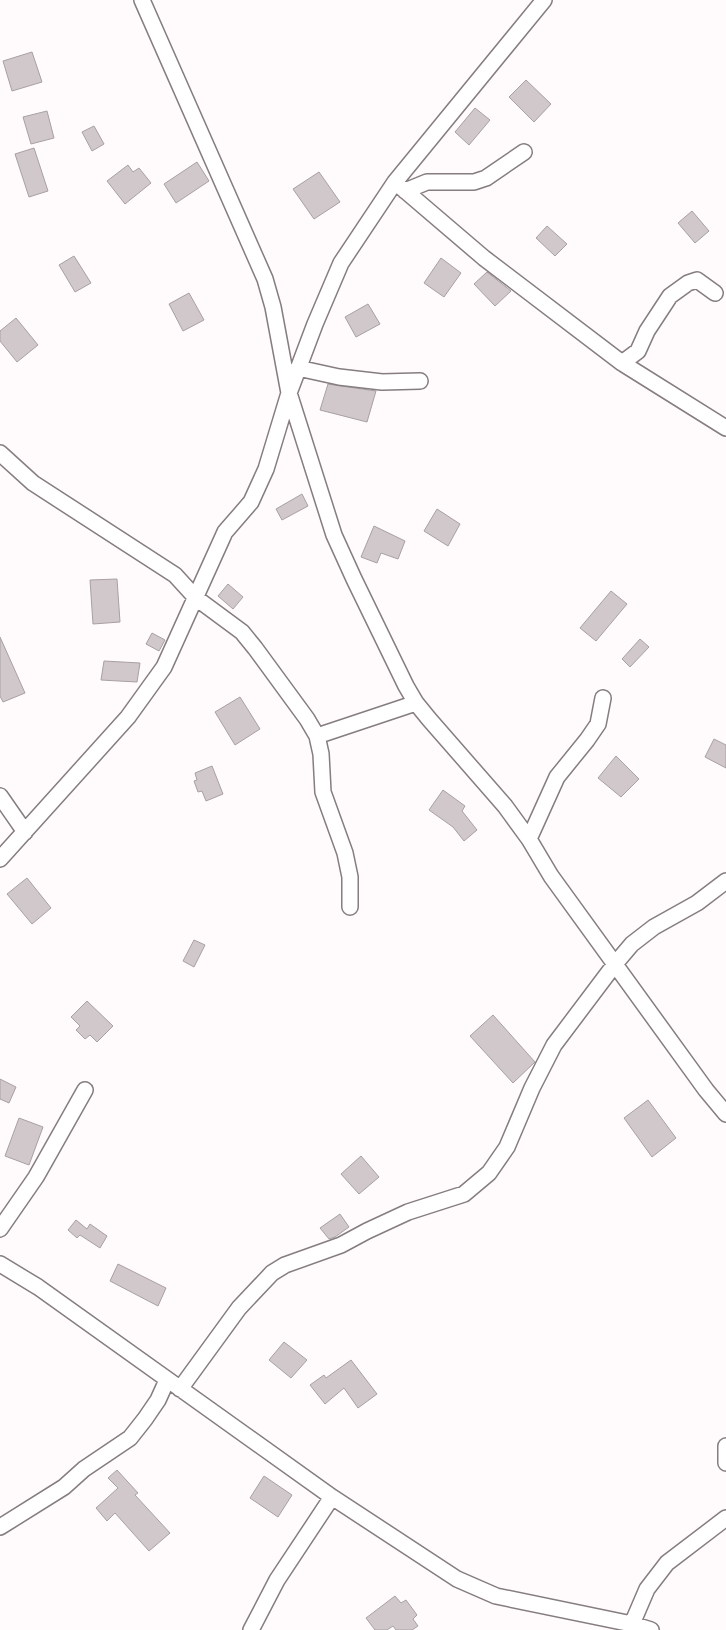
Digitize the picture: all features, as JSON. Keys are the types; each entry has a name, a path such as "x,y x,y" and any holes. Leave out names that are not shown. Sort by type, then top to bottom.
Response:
{"street":[{"path":"142,0 265,279 273,307 289,393 334,534 406,686 416,702 505,806 551,876 706,1090 726,1114"},
{"path":"0,859 128,716 164,667 225,532 251,502 266,469 298,368 341,263 544,0"},
{"path":"400,187 427,182 474,182 486,178 524,152"},
{"path":"400,187 484,258 622,363 726,428"},
{"path":"622,363 638,351 647,331 670,296 688,283 697,280 715,293"},
{"path":"298,368 339,377 382,382 420,381"},
{"path":"0,453 33,483 174,576 196,598 242,632 307,719 317,736 321,754 323,792 345,853 350,877 350,907"},
{"path":"528,839 557,777 598,724 603,698"},
{"path":"317,736 416,702"},
{"path":"0,796 25,832"},
{"path":"180,1389 239,1308 272,1273 291,1262 341,1245 408,1212 464,1194 489,1173 507,1147 532,1088 554,1045 615,964 632,944 654,927 697,903 726,881"},
{"path":"0,1229 36,1177 85,1090"},
{"path":"0,1264 38,1286 332,1497 457,1579 496,1596 632,1624 651,1630"},
{"path":"0,1527 64,1486 84,1469 130,1438 146,1419 158,1400 167,1380"},
{"path":"726,1446 726,1464"},
{"path":"251,1630 278,1580 332,1497"},
{"path":"632,1624 647,1589 667,1563 726,1518"}],"building":[{"path":"32,52 42,82 12,91 3,61"},
{"path":"526,80 551,104 534,122 509,97"},
{"path":"475,108 490,120 469,145 455,132"},
{"path":"47,111 54,138 31,144 23,117"},
{"path":"94,126 104,144 92,151 82,132"},
{"path":"34,148 48,191 29,197 15,154"},
{"path":"197,162 209,181 176,203 164,184"},
{"path":"128,165 133,172 139,168 151,183 125,204 107,181"},
{"path":"319,172 340,202 314,219 293,189"},
{"path":"692,211 709,231 695,243 678,223"},
{"path":"547,226 567,244 555,256 536,238"},
{"path":"74,256 91,283 75,292 59,265"},
{"path":"441,258 461,273 444,297 424,283"},
{"path":"487,272 511,291 495,306 474,284"},
{"path":"189,293 204,320 183,331 169,304"},
{"path":"368,304 380,324 356,337 345,317"},
{"path":"16,318 38,345 17,362 0,341 0,331"},
{"path":"328,384 376,391 367,422 320,410"},
{"path":"302,494 308,506 282,520 276,509"},
{"path":"437,509 460,524 448,546 424,531"},
{"path":"374,526 405,541 398,559 381,553 377,563 361,557"},
{"path":"117,579 120,622 93,624 90,580"},
{"path":"228,584 243,597 233,609 218,596"},
{"path":"611,591 627,604 596,641 580,628"},
{"path":"152,633 165,640 159,651 146,644"},
{"path":"0,637 25,693 3,702 0,696"},
{"path":"640,639 649,647 630,667 622,659"},
{"path":"104,661 140,663 137,682 101,680"},
{"path":"240,697 260,729 235,745 215,712"},
{"path":"714,739 726,745 726,768 705,757"},
{"path":"616,756 639,779 621,797 598,778"},
{"path":"212,766 223,794 206,801 202,791 198,792 194,781 197,780 195,773"},
{"path":"443,790 465,806 462,811 477,830 464,841 453,827 429,810"},
{"path":"27,878 51,908 32,924 7,894"},
{"path":"194,940 205,945 194,967 183,961"},
{"path":"87,1001 113,1026 97,1042 90,1035 85,1039 76,1030 80,1026 71,1017"},
{"path":"493,1015 535,1062 513,1083 470,1036"},
{"path":"0,1079 16,1087 9,1103 0,1099"},
{"path":"648,1100 676,1138 652,1157 624,1118"},
{"path":"19,1118 43,1127 29,1165 5,1156"},
{"path":"361,1156 379,1177 359,1194 341,1174"},
{"path":"340,1214 349,1227 329,1239 320,1228"},
{"path":"76,1220 87,1229 90,1224 107,1236 100,1248 80,1235 77,1238 68,1230"},
{"path":"118,1264 166,1288 158,1306 110,1281"},
{"path":"284,1342 307,1360 291,1378 269,1360"},
{"path":"351,1360 377,1394 358,1408 344,1388 325,1404 310,1385 324,1375 326,1378"},
{"path":"117,1470 138,1493 135,1495 170,1533 149,1551 115,1513 107,1521 96,1508 118,1488 108,1478"},
{"path":"264,1476 292,1495 278,1517 250,1498"},
{"path":"395,1596 401,1603 406,1600 417,1615 413,1619 418,1626 412,1630 396,1630 393,1626 387,1630 375,1630 366,1618"}]}
